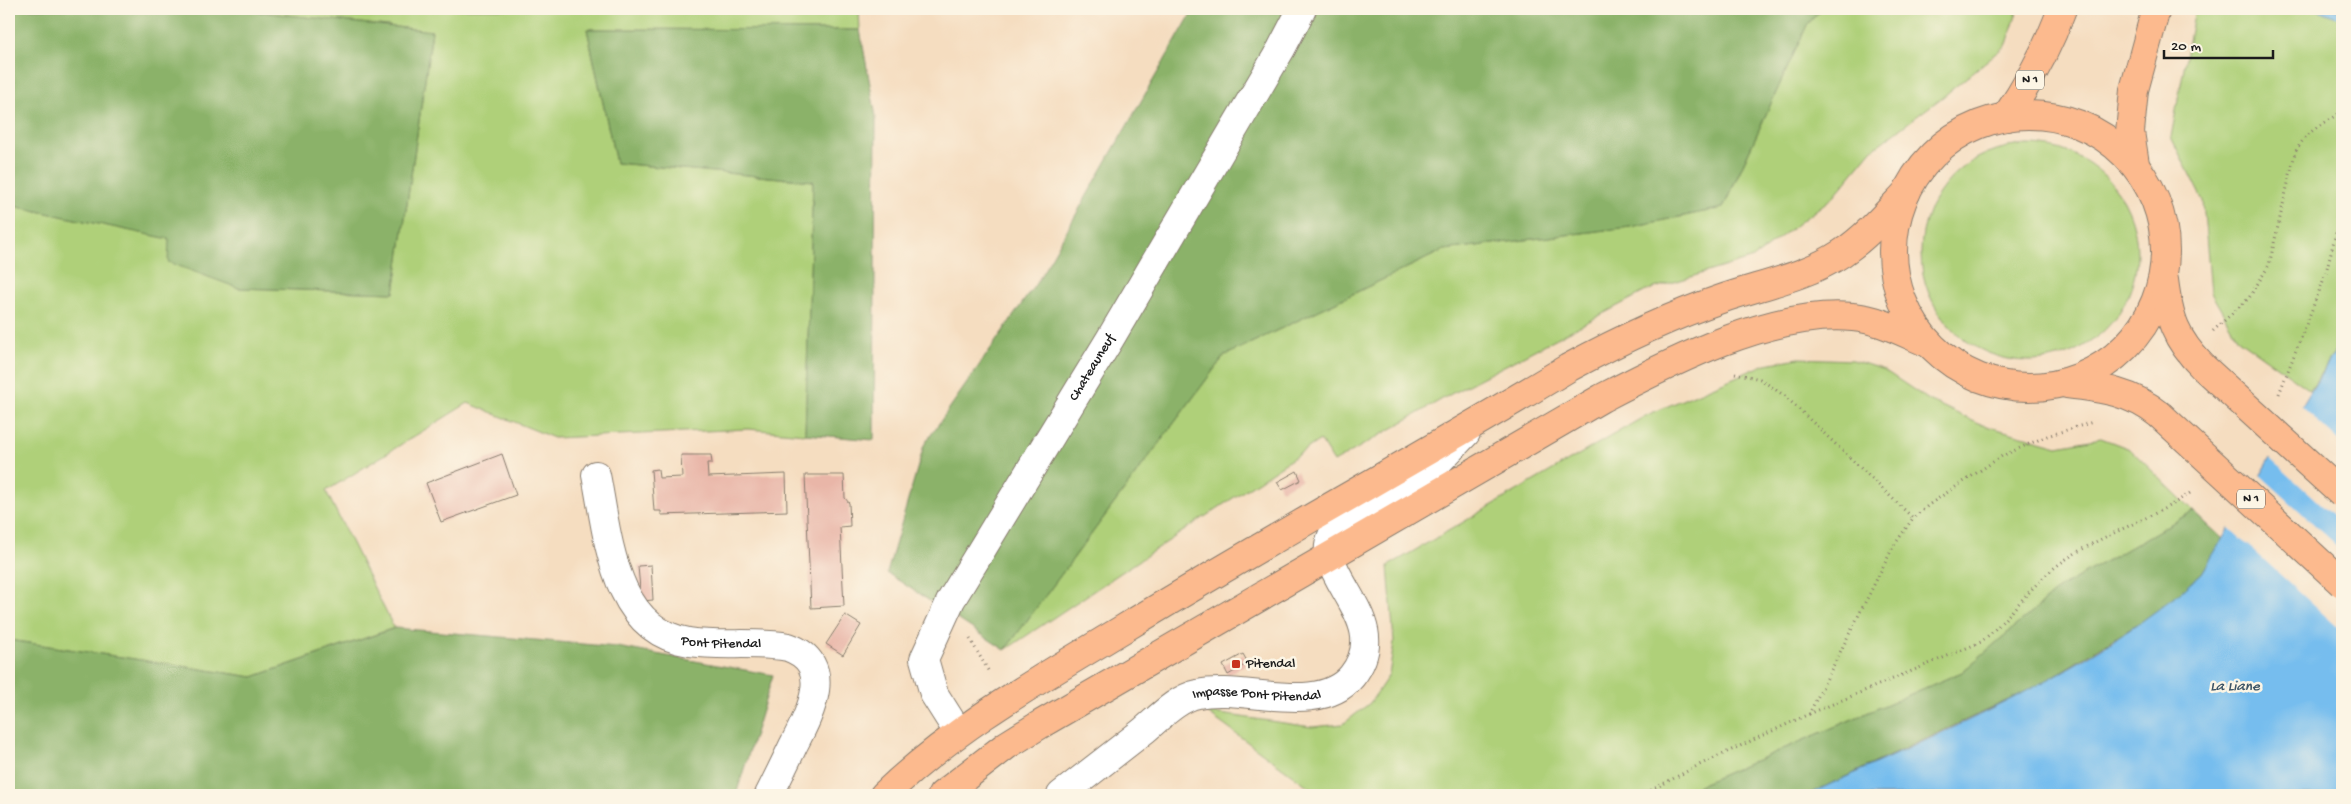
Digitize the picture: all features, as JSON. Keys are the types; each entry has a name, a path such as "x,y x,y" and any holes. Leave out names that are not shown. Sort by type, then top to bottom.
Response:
{"main road":[{"name":"N 1","path":"2006,117 2027,86 2043,56 2062,9"},
{"path":"2134,164 2130,132 2134,90 2156,9"},
{"path":"2164,277 2153,311 2133,340 2116,357 2097,370 2064,384 2027,388 1990,382 1956,366 1928,343 1914,324 1903,304 1894,271 1894,237 1898,215 1906,193 1923,165 1947,143 1975,126 2006,117 2042,115 2076,123 2108,140 2134,164 2152,192 2160,212 2166,244 2164,277 2173,326 2183,345 2203,367 2342,494"},
{"path":"884,795 913,768 958,732 1006,700 1171,599 1568,368 1627,336 1704,305 1799,274 1828,261 1860,239 1906,193"},
{"path":"942,795 1007,745 1033,728 1602,398 1677,361 1745,334 1809,318 1840,316 1866,319 1928,343"},
{"name":"N 1","path":"2064,384 2103,388 2124,393 2160,415 2342,582"}],"street":[{"name":"Chateauneuf","path":"958,732 934,694 924,659 952,600 1110,339 1281,49 1302,9"},
{"path":"1330,557 1332,537 1339,523 1345,517 1432,467 1480,419"},
{"name":"Pont Pitendal","path":"596,475 613,557 622,586 638,614 652,628 671,638 691,642 788,647 797,650 808,661 816,685 813,703 769,795"},
{"name":"Impasse Pont Pitendal","path":"1061,795 1171,708 1197,694 1236,692 1305,697 1332,691 1347,681 1362,657 1364,628 1359,612 1330,557"}],"path":[{"path":"2208,335 2249,298 2264,277 2269,265 2295,153 2300,142 2319,125 2342,112"},
{"path":"2310,314 2325,276 2342,209"},
{"path":"1732,371 1760,379 1785,396 1914,518"},
{"path":"1810,714 1892,547 1914,518 1930,504 2002,456 2048,436 2098,422"},
{"path":"1642,795 1697,766 1810,714 1981,642 1992,633 2044,576 2078,551 2115,534"}],"green space":[{"path":"9,9 233,9 432,31 394,293 238,288 168,262 169,239 9,205"},
{"path":"233,9 859,9 860,30 587,29 616,163 813,181 805,434 748,429 554,438 468,403 326,491 394,628 253,677 9,640 9,205 170,239 238,288 394,293 432,31"},
{"path":"1194,9 1821,9 1807,25 1723,208 1630,227 1444,250 1224,356 1005,650 887,573 924,445 1039,279"},
{"path":"1821,9 2018,9 2007,44 1944,96 1873,149 1833,197 1753,258 1648,290 1451,394 1334,462 1320,440 1005,650 1224,356 1444,250 1630,227 1723,208 1807,25"},
{"path":"2195,9 2342,9 2342,334 2335,351 2310,390 2238,339 2211,293 2203,201 2171,137"},
{"path":"587,29 860,30 876,117 874,440 805,434 813,181 616,163"},
{"path":"2029,145 2050,147 2070,153 2089,163 2105,177 2119,193 2129,212 2135,232 2137,253 2135,274 2129,294 2119,313 2105,329 2089,343 2070,353 2050,359 2029,361 2008,359 1988,353 1969,343 1953,329 1939,313 1929,294 1923,274 1921,253 1923,232 1929,212 1939,193 1953,177 1969,163 1988,153 2008,147"},
{"path":"1798,358 1853,360 1884,370 1929,400 1979,424 2058,446 2101,438 2130,449 2193,511 2061,587 1962,672 1704,783 1684,795 1320,795 1206,712 1312,727 1343,724 1370,703 1389,675 1394,642 1388,566 1647,415 1766,364"},
{"path":"2193,511 2223,539 2202,573 2174,599 2143,621 2036,687 1807,795 1684,795 1704,783 1962,672 2061,587"},
{"path":"395,628 617,647 773,675 736,795 9,795 9,640 253,677"}],"water":[{"path":"2315,9 2342,9 2342,19"},
{"name":"La Liane","path":"2342,334 2342,795 1807,795 1962,724 2064,670 2113,641 2159,608 2202,573 2335,351"}],"pier":[{"path":"2299,404 2342,444 2342,524 2268,456"},
{"path":"2258,473 2342,550 2342,631 2227,526"}],"building":[{"path":"502,454 516,495 441,522 426,483"},
{"path":"681,455 711,455 712,463 707,463 708,477 786,474 787,511 661,515 661,511 654,511 651,470 658,469 659,478 682,477"},
{"path":"1297,471 1301,480 1282,490 1277,482"},
{"path":"805,475 844,475 845,498 849,503 850,526 840,527 844,606 811,608"},
{"path":"651,565 653,600 641,601 638,566"},
{"path":"845,615 861,625 843,655 826,644"},
{"path":"1243,654 1248,663 1228,675 1223,665"}],"place":[{"name":"Pitendal","path":"1236,664"}]}
